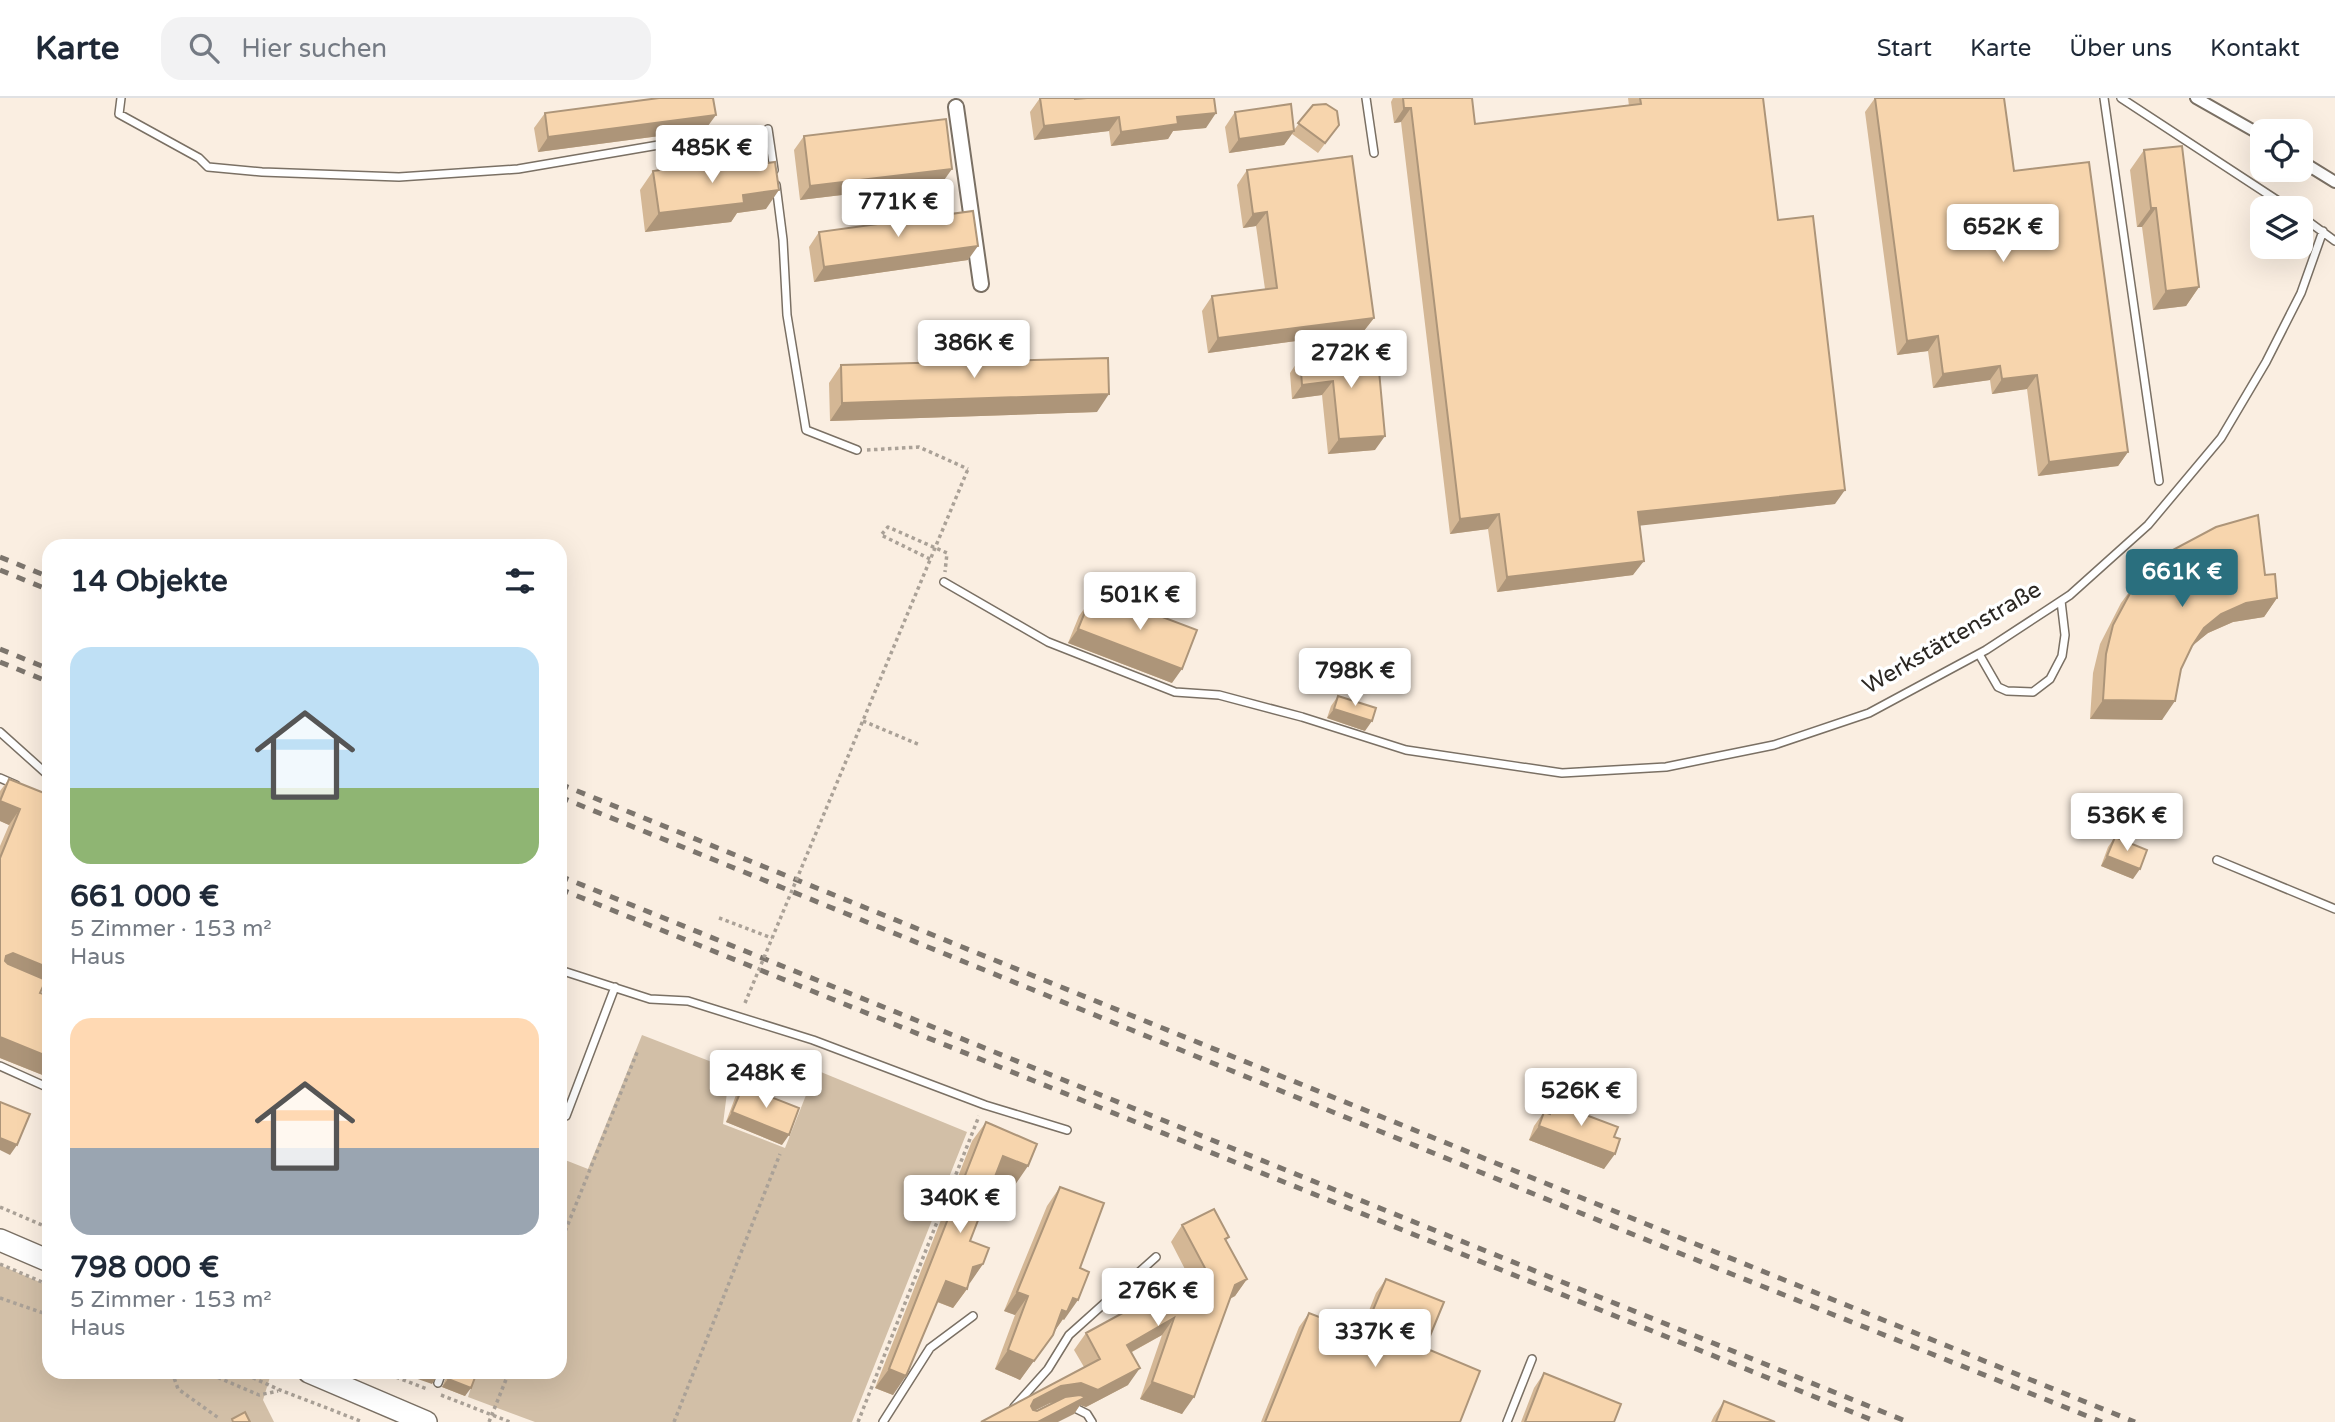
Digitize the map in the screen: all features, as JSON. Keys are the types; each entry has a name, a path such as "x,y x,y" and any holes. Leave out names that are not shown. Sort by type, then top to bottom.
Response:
{"main road":[{"path":"0,1240 42,1258"},
{"path":"330,1379 426,1422"}],"street":[{"path":"2196,98 2250,129"},
{"path":"956,107 981,284"},
{"path":"2313,168 2335,182"}],"lane":[{"path":"121,98 119,114 199,158 208,167 262,172 400,177 518,169 723,134"},
{"path":"1366,98 1374,153"},
{"path":"2104,98 2160,481"},
{"path":"2121,98 2271,196"},
{"path":"768,129 783,240 787,315 806,430 857,450"},
{"path":"2313,224 2335,241"},
{"name":"Werkstättenstraße","path":"944,582 1048,642 1175,692 1219,695 1302,717 1406,750 1562,773 1666,767 1774,745 1869,713 1979,654 2061,601 2148,525 2221,438 2266,362 2301,293 2323,231"},
{"path":"1979,654 1998,687 2007,691 2033,692 2050,679 2062,656 2065,635 2061,601"},
{"path":"0,732 42,770"},
{"path":"0,778 25,788"},
{"path":"2217,860 2335,909"},
{"path":"567,972 650,999 688,1001 813,1040 985,1105 1067,1130"},
{"path":"24,985 42,992"},
{"path":"567,1113 615,987"},
{"path":"0,1066 42,1085"},
{"path":"1004,1412 1015,1406 1031,1390 1069,1335 1156,1257"},
{"path":"883,1422 930,1348 973,1316"},
{"path":"1507,1422 1532,1359"},
{"path":"438,1383 439,1379"},
{"path":"1060,1405 1075,1407 1087,1414 1092,1422"}],"path":[{"path":"745,1003 968,470 919,447 857,450"},
{"path":"930,559 881,535 888,527 947,553 944,582"},
{"path":"863,721 920,745"},
{"path":"719,918 772,938"},
{"path":"567,1227 638,1050"},
{"path":"858,1422 973,1128"},
{"path":"674,1422 780,1154"},
{"path":"0,1207 42,1225"},
{"path":"0,1264 42,1282"},
{"path":"0,1298 42,1313"},
{"path":"174,1379 178,1389 220,1419"},
{"path":"221,1379 259,1395 280,1390"},
{"path":"256,1379 363,1422"},
{"path":"401,1379 510,1422"},
{"path":"489,1422 506,1379"}],"shaded area":[{"path":"642,1035 730,1069 723,1124 785,1148 816,1070 967,1132 852,1422 535,1422 468,1397 474,1379 567,1379 567,1161 588,1169"},
{"path":"0,1265 42,1283 42,1379 269,1379 263,1400 274,1422 0,1422"}],"building":[{"path":"659,98 713,98 716,115 548,137 545,113"},
{"path":"1040,98 1214,98 1216,113 1177,117 1178,124 1121,132 1119,117 1044,126"},
{"path":"1403,98 1472,98 1475,124 1641,104 1640,98 1763,98 1778,220 1813,216 1845,490 1638,512 1644,561 1507,577 1499,514 1460,519 1411,108 1404,108"},
{"path":"1875,98 2004,98 2014,171 2089,162 2128,452 2049,462 2037,375 2002,379 2000,366 1943,374 1938,336 1907,341"},
{"path":"1291,104 1294,131 1239,139 1235,112"},
{"path":"1326,104 1337,111 1339,125 1325,143 1298,123 1313,105"},
{"path":"946,119 952,169 810,186 804,136"},
{"path":"2182,146 2199,287 2166,291 2156,208 2151,208 2144,150"},
{"path":"1352,156 1374,318 1218,338 1212,296 1277,288 1267,212 1253,214 1247,170"},
{"path":"738,159 739,167 775,162 779,190 743,195 744,203 659,213 653,171"},
{"path":"973,211 978,246 824,267 819,232"},
{"path":"1377,349 1385,436 1339,439 1333,381 1302,385 1300,358"},
{"path":"1108,358 1109,394 842,403 841,365"},
{"path":"2258,515 2265,575 2275,574 2277,598 2246,603 2221,614 2204,628 2181,669 2175,701 2103,700 2106,654 2113,625 2135,584 2167,553 2216,527"},
{"path":"1120,601 1197,630 1182,669 1078,629 1089,602 1116,612"},
{"path":"1338,696 1376,708 1372,721 1334,709"},
{"path":"9,779 42,792 42,965 13,953 6,956 5,961 42,978 42,1054 0,1037 0,858 20,809 0,801"},
{"path":"2115,837 2147,850 2140,869 2107,856"},
{"path":"743,1086 799,1108 789,1135 732,1112"},
{"path":"0,1102 30,1114 17,1145 0,1138"},
{"path":"1554,1103 1618,1127 1614,1137 1620,1139 1615,1154 1539,1126 1544,1112 1550,1114"},
{"path":"986,1122 1037,1144 1028,1166 1003,1156 970,1241 989,1248 983,1264 973,1267 967,1289 946,1281 906,1376 889,1369"},
{"path":"1060,1187 1104,1203 1080,1268 1089,1272 1078,1300 1073,1298 1067,1312 1062,1310 1053,1335 1034,1361 1008,1350 1028,1296 1017,1292"},
{"path":"1214,1209 1229,1237 1225,1239 1247,1279 1235,1285 1194,1397 1152,1382 1174,1318 1127,1345 1140,1368 1098,1390 1081,1383 1061,1386 1034,1400 1031,1406 1037,1411 1065,1397 1086,1397 1038,1422 981,1422 1100,1359 1086,1333 1205,1268 1182,1225"},
{"path":"1386,1279 1444,1302 1425,1348 1480,1371 1460,1422 1265,1422 1309,1313 1363,1334"},
{"path":"1544,1373 1621,1404 1614,1422 1525,1422"},
{"path":"448,1379 474,1379 471,1388"},
{"path":"1724,1401 1775,1422 1716,1422"},
{"path":"245,1412 250,1422 233,1422 232,1419"}],"railway":[{"path":"0,557 42,574"},
{"path":"0,570 42,587"},
{"path":"0,649 42,666"},
{"path":"0,662 42,679"},
{"path":"567,787 2135,1422"},
{"path":"567,800 1659,1245 2102,1422"},
{"path":"567,879 1908,1422"},
{"path":"567,892 1877,1422"}]}
